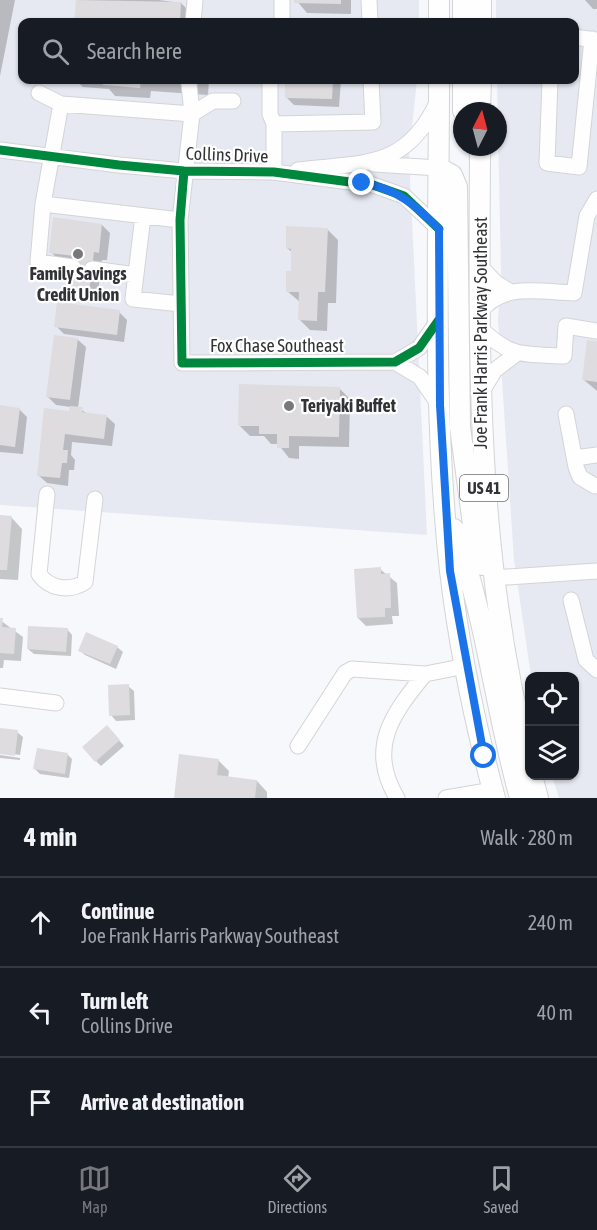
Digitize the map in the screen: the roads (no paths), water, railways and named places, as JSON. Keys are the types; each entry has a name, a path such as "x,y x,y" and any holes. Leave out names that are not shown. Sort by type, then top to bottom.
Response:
{"main road":[{"path":"439,0 439,18"},
{"path":"463,0 463,18"},
{"path":"481,0 481,18"},
{"path":"463,84 463,102"},
{"path":"480,102 481,84"},
{"name":"US 41","path":"439,89 438,321 445,507 450,571 466,666 494,794"},
{"name":"Joe Frank Harris Parkway Southeast","path":"475,156 480,266 480,397 486,520 508,672 525,745"},
{"path":"439,168 452,175 457,187 458,393 462,447 475,540 483,563 493,578"},
{"path":"445,507 466,562 506,750 520,798"},
{"path":"533,780 538,798"}],"street":[{"path":"193,18 195,0"},
{"path":"282,0 282,18"},
{"path":"369,0 370,18"},
{"path":"550,84 548,163 579,167 594,39 579,38"},
{"name":"Fox Chase Southeast","path":"189,84 192,114 180,220 182,363 395,362"},
{"path":"270,84 270,114 274,124 274,172 359,163 390,156 412,142 425,126 439,89"},
{"path":"274,124 373,122 371,84"},
{"path":"39,93 61,104 192,114 213,101 233,101"},
{"path":"61,104 43,204 38,262 73,267"},
{"name":"Collins Drive","path":"0,150 184,171 274,172 384,187 404,196 439,229"},
{"path":"359,163 439,168"},
{"path":"597,199 587,216 574,293 509,291 492,299 480,320 498,345 516,354 564,356 567,326 597,331"},
{"path":"43,204 180,220"},
{"path":"143,216 133,299 181,304"},
{"path":"480,266 495,283 509,291"},
{"path":"92,269 136,275"},
{"path":"438,321 419,348 395,362 420,377 440,405"},
{"path":"480,397 486,380 516,354"},
{"path":"566,414 580,477 596,489"},
{"path":"575,458 597,455"},
{"path":"47,494 39,574 43,580 64,589 77,587 85,582 95,499"},
{"path":"493,578 597,571"},
{"path":"571,600 586,660 597,670"},
{"path":"298,746 345,673 352,669 424,674 466,666"},
{"path":"397,798 389,786 383,765 382,747 386,731 424,674"},
{"path":"0,696 56,703"},
{"path":"446,798 494,794"}],"place":[{"name":"Family Savings Credit Union","path":"78,254"},
{"name":"Teriyaki Buffet","path":"289,406"}]}
